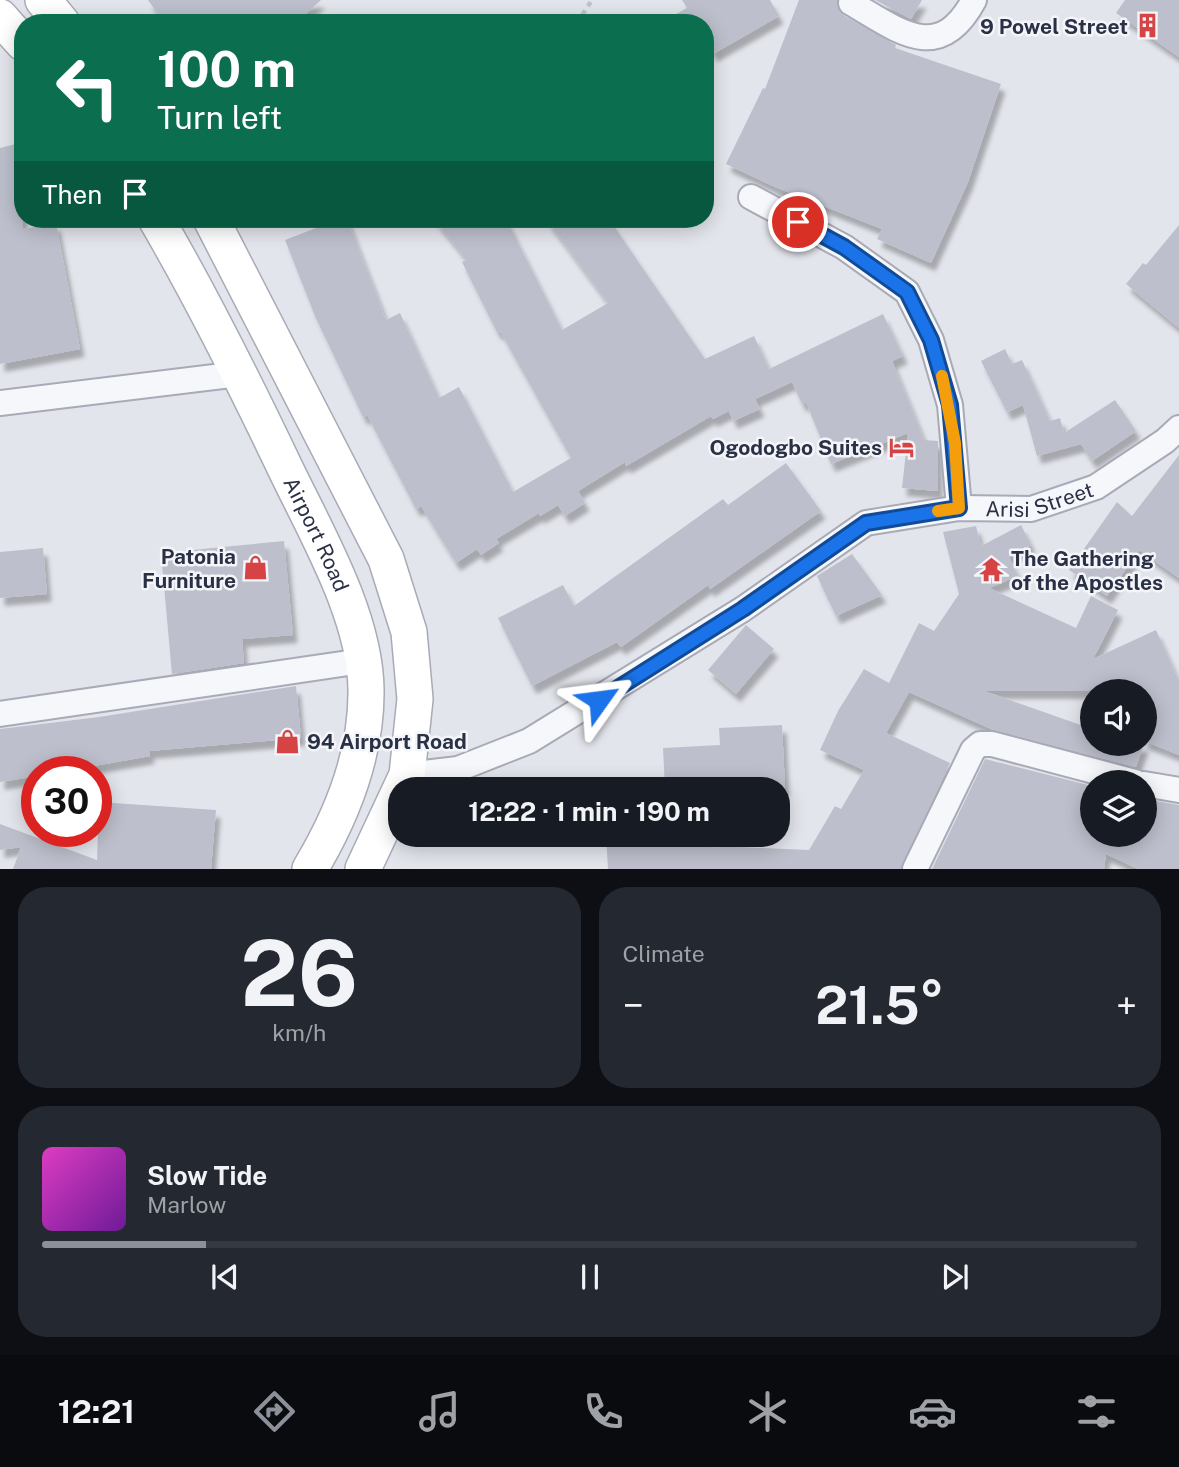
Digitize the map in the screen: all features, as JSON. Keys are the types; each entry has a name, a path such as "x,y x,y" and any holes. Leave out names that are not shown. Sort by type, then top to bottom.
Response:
{"main road":[{"path":"43,0 55,14"},
{"path":"0,17 14,33"},
{"name":"Airport Road","path":"161,228 213,320 326,551 356,629 366,687 365,731 351,784 326,842 310,869"},
{"path":"216,228 386,559 409,632 415,699 407,775 363,869"}],"street":[{"path":"851,3 906,35 929,37 947,34 963,19 974,0"},
{"path":"751,197 844,247 907,292 931,340 950,405 959,508"},
{"path":"0,403 239,374"},
{"name":"Arisi Street","path":"407,775 458,769 529,741 743,609 866,523 959,508 1031,509 1096,487 1179,428"},
{"path":"0,714 232,677 362,661"},
{"path":"915,869 973,750 980,744 992,744 1090,770"},
{"path":"1157,786 1179,790"}],"building":[{"path":"148,0 321,0 306,14 158,14"},
{"path":"682,0 770,0 779,16 714,53 714,14 676,14 687,8"},
{"path":"799,0 837,0 838,10 843,15 896,45 895,48 1001,84 968,182 931,263 877,239 882,229 775,187 726,164 763,88 765,89"},
{"path":"875,0 922,0 911,19"},
{"name":"9 Powel Street","path":"1125,0 1179,0 1179,57 1116,13"},
{"path":"14,144 14,228 57,228 80,349 0,364 0,148"},
{"path":"1179,225 1179,328 1126,284 1143,263 1146,265"},
{"path":"316,228 350,228 386,320 400,313 439,398 459,387 513,492 571,458 500,331 497,332 462,262 467,260 441,228 511,228 562,330 608,303 553,228 615,228 705,359 754,336 769,369 883,314 903,356 892,361 924,440 938,441 938,491 902,488 908,433 831,464 806,402 802,404 792,382 755,399 760,409 733,421 729,411 713,419 711,416 626,466 625,462 578,491 585,503 565,516 558,505 540,516 539,513 496,539 499,543 481,555 477,549 456,563 421,506 416,509 367,415 363,417 315,316 285,240"},
{"path":"1005,349 1012,364 1022,360 1050,421 1060,418 1064,433 1115,400 1136,431 1092,461 1081,444 1037,456 1023,405 1007,412 981,361"},
{"path":"1179,455 1179,578 1139,550 1107,596 1069,570 1117,502 1132,516"},
{"path":"786,463 821,511 710,589 708,585 621,647 617,642 532,686 498,618 563,585 574,606 723,499 728,505"},
{"path":"1021,525 1031,545 1009,557 1018,576 989,588 1076,628 1091,596 1118,610 1093,659 1156,630 1179,681 1179,755 1157,746 1157,679 1080,679 1080,691 984,691 1080,725 1080,752 991,729 909,692 886,733 950,763 900,869 608,869 607,847 809,850 835,806 841,809 864,770 820,750 838,711 864,669 889,683 919,623 934,631 959,594 943,532 976,526 981,546"},
{"path":"284,541 293,635 242,639 244,663 172,674 161,553"},
{"path":"43,548 47,594 0,598 0,552"},
{"path":"852,554 882,595 836,616 817,576"},
{"path":"746,625 774,649 736,694 708,670"},
{"path":"296,686 301,738 149,751 150,756 112,763 112,756 21,756 21,779 0,782 0,729 99,717"},
{"path":"782,725 784,777 664,777 663,748 720,745 719,728"},
{"path":"1094,756 1140,756 1136,767"},
{"path":"985,759 1080,783 1080,847 1157,847 1157,801 1179,805 1179,869 1138,869 1106,854 1104,869 932,869"},
{"path":"112,803 216,810 211,869 13,869 21,847 62,847 97,860 97,847 112,847"},
{"path":"0,824 21,832 21,847 0,850"}],"slow traffic":[{"path":"938,511 959,508 955,443 950,405 942,376"}],"place":[{"name":"9 Powel Street","path":"1148,26"},
{"name":"Ogodogbo Suites","path":"902,447"},
{"name":"Patonia Furniture","path":"256,568"},
{"name":"The Gathering of the Apostles","path":"991,570"},
{"name":"94 Airport Road","path":"287,741"}],"route":[{"path":"599,700 743,609 866,523 959,508 950,405 931,340 907,292 844,247 798,222"}]}
